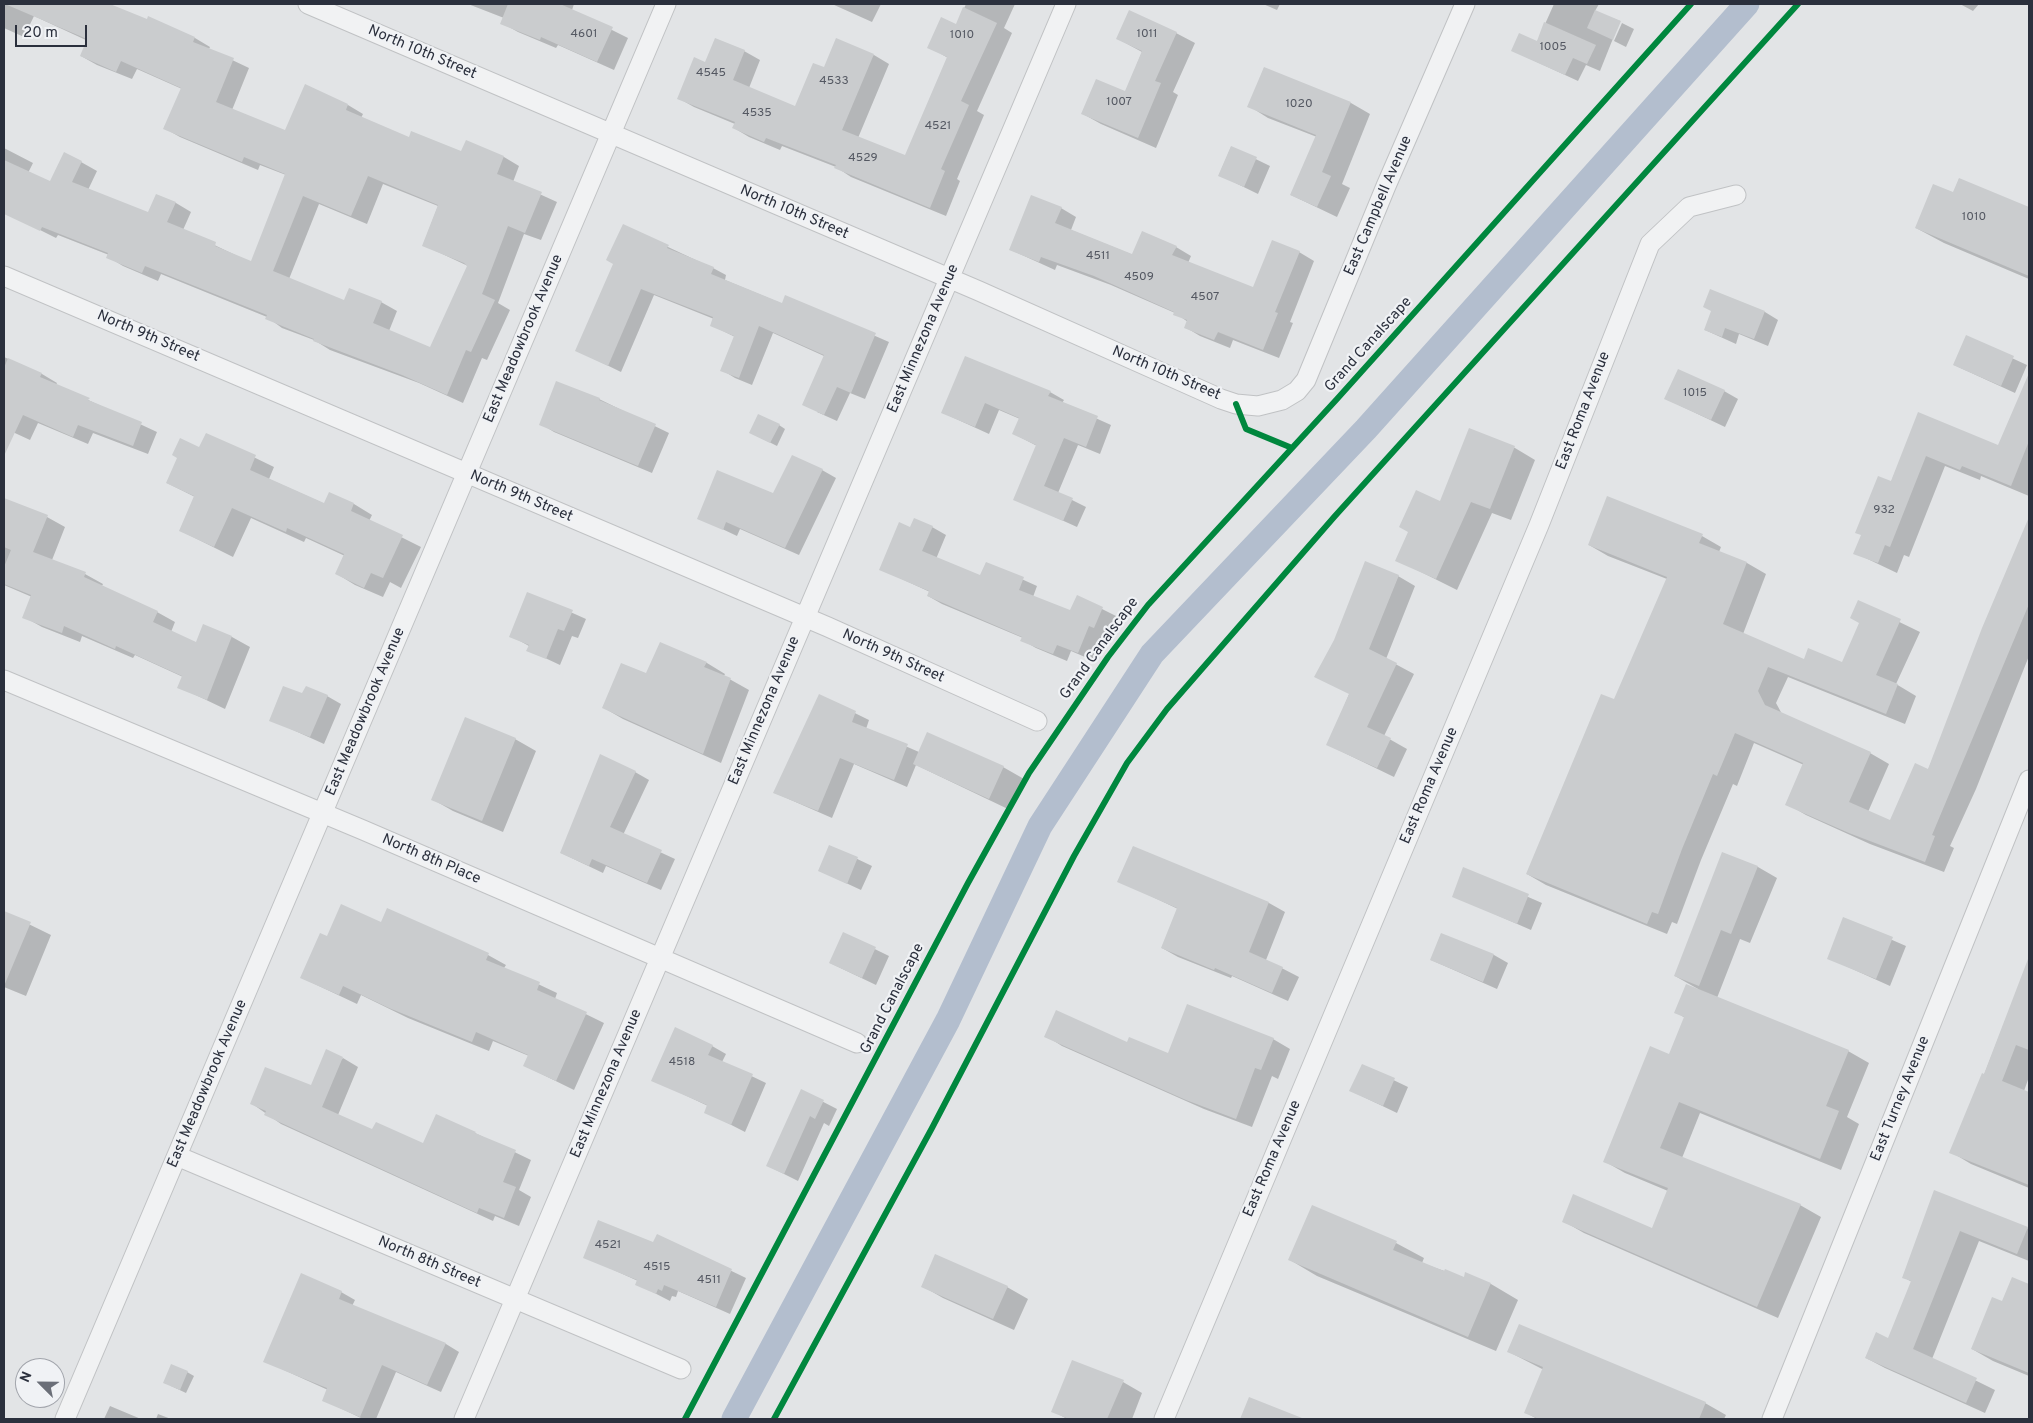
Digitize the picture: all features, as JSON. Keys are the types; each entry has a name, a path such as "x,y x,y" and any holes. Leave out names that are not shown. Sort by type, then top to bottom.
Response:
{"street":[{"name":"North 10th Street","path":"308,4 949,279 1221,399 1236,404 1258,406 1282,400"},
{"name":"East Meadowbrook Avenue","path":"66,1419 666,4"},
{"name":"East Minnezona Avenue","path":"464,1419 1066,4"},
{"name":"East Campbell Avenue","path":"1282,400 1296,391 1306,380 1386,186 1465,4"},
{"name":"East Roma Avenue","path":"1164,1419 1539,525 1650,244 1689,207 1736,195"},
{"name":"North 9th Street","path":"4,276 805,618 1037,720"},
{"name":"North 8th Place","path":"4,680 323,814 857,1043"},
{"name":"East Turney Avenue","path":"1772,1419 2029,780"},
{"name":"North 8th Street","path":"177,1156 681,1369"}],"building":[{"path":"5,4 110,4 147,19 148,16 195,37 193,42 234,58 216,102 285,130 305,84 348,104 346,110 409,137 411,131 461,151 466,140 504,156 497,174 542,192 525,233 508,226 482,294 495,300 471,352 466,350 447,395 402,375 313,341 314,339 265,319 267,315 145,266 142,273 106,258 108,253 42,227 40,231 4,214 4,160 50,181 64,152 82,161 72,182 148,212 156,194 176,202 167,222 216,242 215,246 251,261 285,174 244,157 242,162 163,129 181,88 121,61 116,72 80,56 87,39","holes":["368,176 438,205 422,246 464,263 467,266 430,347 373,323 382,301 349,288 344,300 273,271 303,196 351,216"]},
{"path":"508,4 560,4 613,27 597,62 541,37 540,40 500,24"},
{"path":"963,7 997,23 961,101 969,105 941,169 945,171 930,208 834,168 836,165 766,138 764,142 732,128 735,122 677,99 694,57 705,62 715,38 745,50 733,80 795,106 813,63 824,67 836,38 874,54 842,130 905,155 947,57 927,48 941,17 956,24"},
{"path":"1129,10 1177,32 1155,81 1161,83 1138,138 1081,114 1096,79 1125,91 1142,51 1116,39"},
{"path":"1595,10 1621,21 1613,40 1587,28"},
{"path":"1544,22 1596,45 1587,64 1573,58 1565,75 1511,51 1519,33 1537,41"},
{"path":"1264,67 1351,102 1322,172 1331,176 1317,207 1290,195 1316,135 1247,107"},
{"path":"1231,146 1257,157 1244,187 1218,176"},
{"path":"1959,178 2029,207 2029,276 1915,228 1933,184 1953,192"},
{"path":"1031,195 1062,207 1055,223 1132,254 1142,231 1177,246 1172,255 1253,287 1272,240 1300,251 1275,312 1278,313 1263,350 1218,332 1214,340 1184,328 1187,320 1173,315 1174,312 1094,276 1041,257 1039,262 1009,250"},
{"path":"623,224 669,245 667,248 714,267 711,274 782,303 785,295 876,333 851,393 837,387 824,415 802,405 824,355 759,326 739,378 720,371 734,336 710,326 713,317 641,289 608,366 575,351 613,264 606,260"},
{"path":"1710,289 1765,311 1754,339 1725,328 1722,337 1704,330 1711,311 1703,307"},
{"path":"1966,335 2014,356 2001,386 1953,365"},
{"path":"965,356 1051,391 1048,396 1098,416 1086,447 1064,438 1044,486 1073,498 1063,521 1013,500 1036,445 1012,434 1019,418 985,403 975,427 941,413"},
{"path":"8,358 42,373 40,377 90,398 88,400 142,422 133,446 78,425 73,437 23,415 4,456 4,368"},
{"path":"1678,369 1725,390 1711,420 1664,399"},
{"path":"2029,373 2029,441 2011,486 1962,466 1960,470 1926,456 1890,547 1885,545 1878,563 1853,554 1861,535 1855,533 1878,476 1891,481 1918,412 1998,445"},
{"path":"556,381 600,398 599,400 656,424 638,466 539,425"},
{"path":"758,414 780,424 770,443 749,433"},
{"path":"1469,428 1515,446 1490,509 1471,502 1436,579 1395,561 1408,532 1399,527 1416,490 1440,501"},
{"path":"206,433 256,455 250,470 324,503 329,492 354,503 351,511 403,535 383,578 371,573 364,588 335,574 344,554 287,528 286,532 232,508 214,547 179,531 194,496 166,483 177,458 172,455 180,438 199,447"},
{"path":"792,455 823,469 785,548 726,522 723,530 697,519 717,470 773,493"},
{"path":"1607,496 1703,534 1699,543 1747,562 1723,624 1804,659 1808,648 1842,662 1859,623 1850,618 1858,600 1901,619 1876,675 1898,684 1886,714 1768,667 1758,691 1765,705 1871,752 1849,802 1890,820 1915,763 1928,769 1982,628 2029,517 2029,604 1932,835 1935,836 1925,862 1849,833 1785,805 1803,763 1735,733 1717,776 1713,774 1658,914 1652,912 1647,924 1526,874 1601,694 1614,699 1667,577 1588,545"},
{"path":"4,498 48,515 33,552 86,572 84,577 158,611 153,622 196,642 203,624 232,636 207,700 177,688 182,676 116,646 115,649 64,626 62,633 22,618 31,595 4,584 4,567 11,550 4,547"},
{"path":"914,518 933,526 922,551 980,575 986,562 1024,577 1019,590 1070,610 1077,595 1103,607 1094,628 1089,626 1078,653 1057,645 1053,654 1020,641 1022,637 927,596 929,591 879,570 899,522 910,527"},
{"path":"1365,561 1399,575 1369,649 1397,663 1367,727 1391,738 1377,768 1326,745 1349,694 1314,677 1334,640"},
{"path":"527,592 573,610 564,631 558,629 546,659 526,651 529,645 509,637"},
{"path":"660,642 707,662 704,667 731,678 703,754 602,708 621,663 646,673"},
{"path":"283,686 302,693 306,686 328,695 310,737 269,721"},
{"path":"819,694 856,711 852,722 908,744 894,780 840,758 818,811 773,793"},
{"path":"465,717 516,738 482,821 431,800"},
{"path":"927,732 1004,766 989,799 913,764"},
{"path":"600,754 636,771 610,827 662,850 647,883 592,859 589,866 560,853"},
{"path":"829,845 858,857 847,884 818,871"},
{"path":"1133,846 1269,902 1249,952 1283,967 1272,993 1215,968 1214,970 1161,948 1177,908 1117,882"},
{"path":"1722,852 1758,866 1731,934 1721,930 1699,986 1674,976"},
{"path":"1463,867 1529,894 1517,924 1452,897"},
{"path":"341,904 381,922 387,908 489,953 486,960 540,982 537,990 587,1012 556,1081 523,1066 528,1055 476,1032 472,1042 389,1008 343,986 339,995 300,978 320,933 327,936"},
{"path":"4,911 31,922 4,986"},
{"path":"1843,917 1893,937 1876,979 1827,959"},
{"path":"843,932 876,947 862,978 829,963"},
{"path":"1441,933 1494,954 1483,982 1430,960"},
{"path":"2028,959 2029,1050 2016,1045 2002,1081 2029,1092 2029,1185 1949,1153 1982,1073 1984,1074"},
{"path":"1686,984 1849,1050 1826,1106 1839,1111 1820,1159 1679,1102 1660,1148 1801,1204 1757,1307 1562,1222 1573,1194 1652,1228 1668,1188 1603,1162 1650,1046 1669,1054 1684,1017 1674,1013"},
{"path":"1187,1004 1274,1038 1261,1070 1255,1068 1236,1119 1186,1100 1044,1037 1056,1010 1127,1042 1129,1037 1168,1053"},
{"path":"675,1027 713,1045 708,1055 753,1074 731,1125 704,1113 707,1105 651,1081"},
{"path":"326,1049 343,1057 322,1107 372,1129 376,1122 423,1143 436,1114 516,1150 503,1182 516,1187 504,1218 479,1208 477,1213 264,1115 266,1111 250,1104 265,1067 311,1085"},
{"path":"1362,1064 1395,1078 1383,1106 1349,1091"},
{"path":"801,1089 824,1100 815,1119 810,1116 784,1174 766,1166"},
{"path":"1934,1190 2028,1227 2017,1254 1960,1231 1913,1349 1977,1378 1966,1403 1865,1358 1876,1332 1888,1338 1911,1281 1902,1278"},
{"path":"1312,1205 1397,1241 1393,1250 1444,1271 1445,1269 1464,1277 1465,1272 1491,1283 1468,1337 1288,1260"},
{"path":"598,1220 653,1242 657,1234 732,1269 716,1307 664,1285 662,1291 658,1289 656,1294 635,1285 637,1280 583,1258"},
{"path":"935,1254 1008,1286 993,1319 921,1287"},
{"path":"301,1273 342,1291 339,1299 446,1343 427,1385 382,1365 360,1417 322,1401 327,1388 263,1362"},
{"path":"2012,1277 2029,1284 2029,1373 1971,1349 1992,1297 2002,1301"},
{"path":"1519,1324 1706,1402 1699,1419 1539,1419 1524,1413 1543,1367 1507,1352"},
{"path":"1072,1360 1124,1380 1107,1419 1069,1419 1051,1412"},
{"path":"171,1364 188,1371 180,1390 163,1383"},
{"path":"1249,1397 1302,1418 1302,1419 1240,1419"}],"waterway":[{"path":"734,1419 948,1020 1040,826 1152,654 1366,429 1747,4"}],"cycle path":[{"name":"Grand Canalscape","path":"685,1419 968,883 1029,773 1108,657 1148,605 1337,399 1691,4"},
{"path":"774,1419 932,1128 1074,856 1127,763 1167,709 1335,516 1798,4"},
{"path":"1236,404 1246,429 1292,448"}]}
